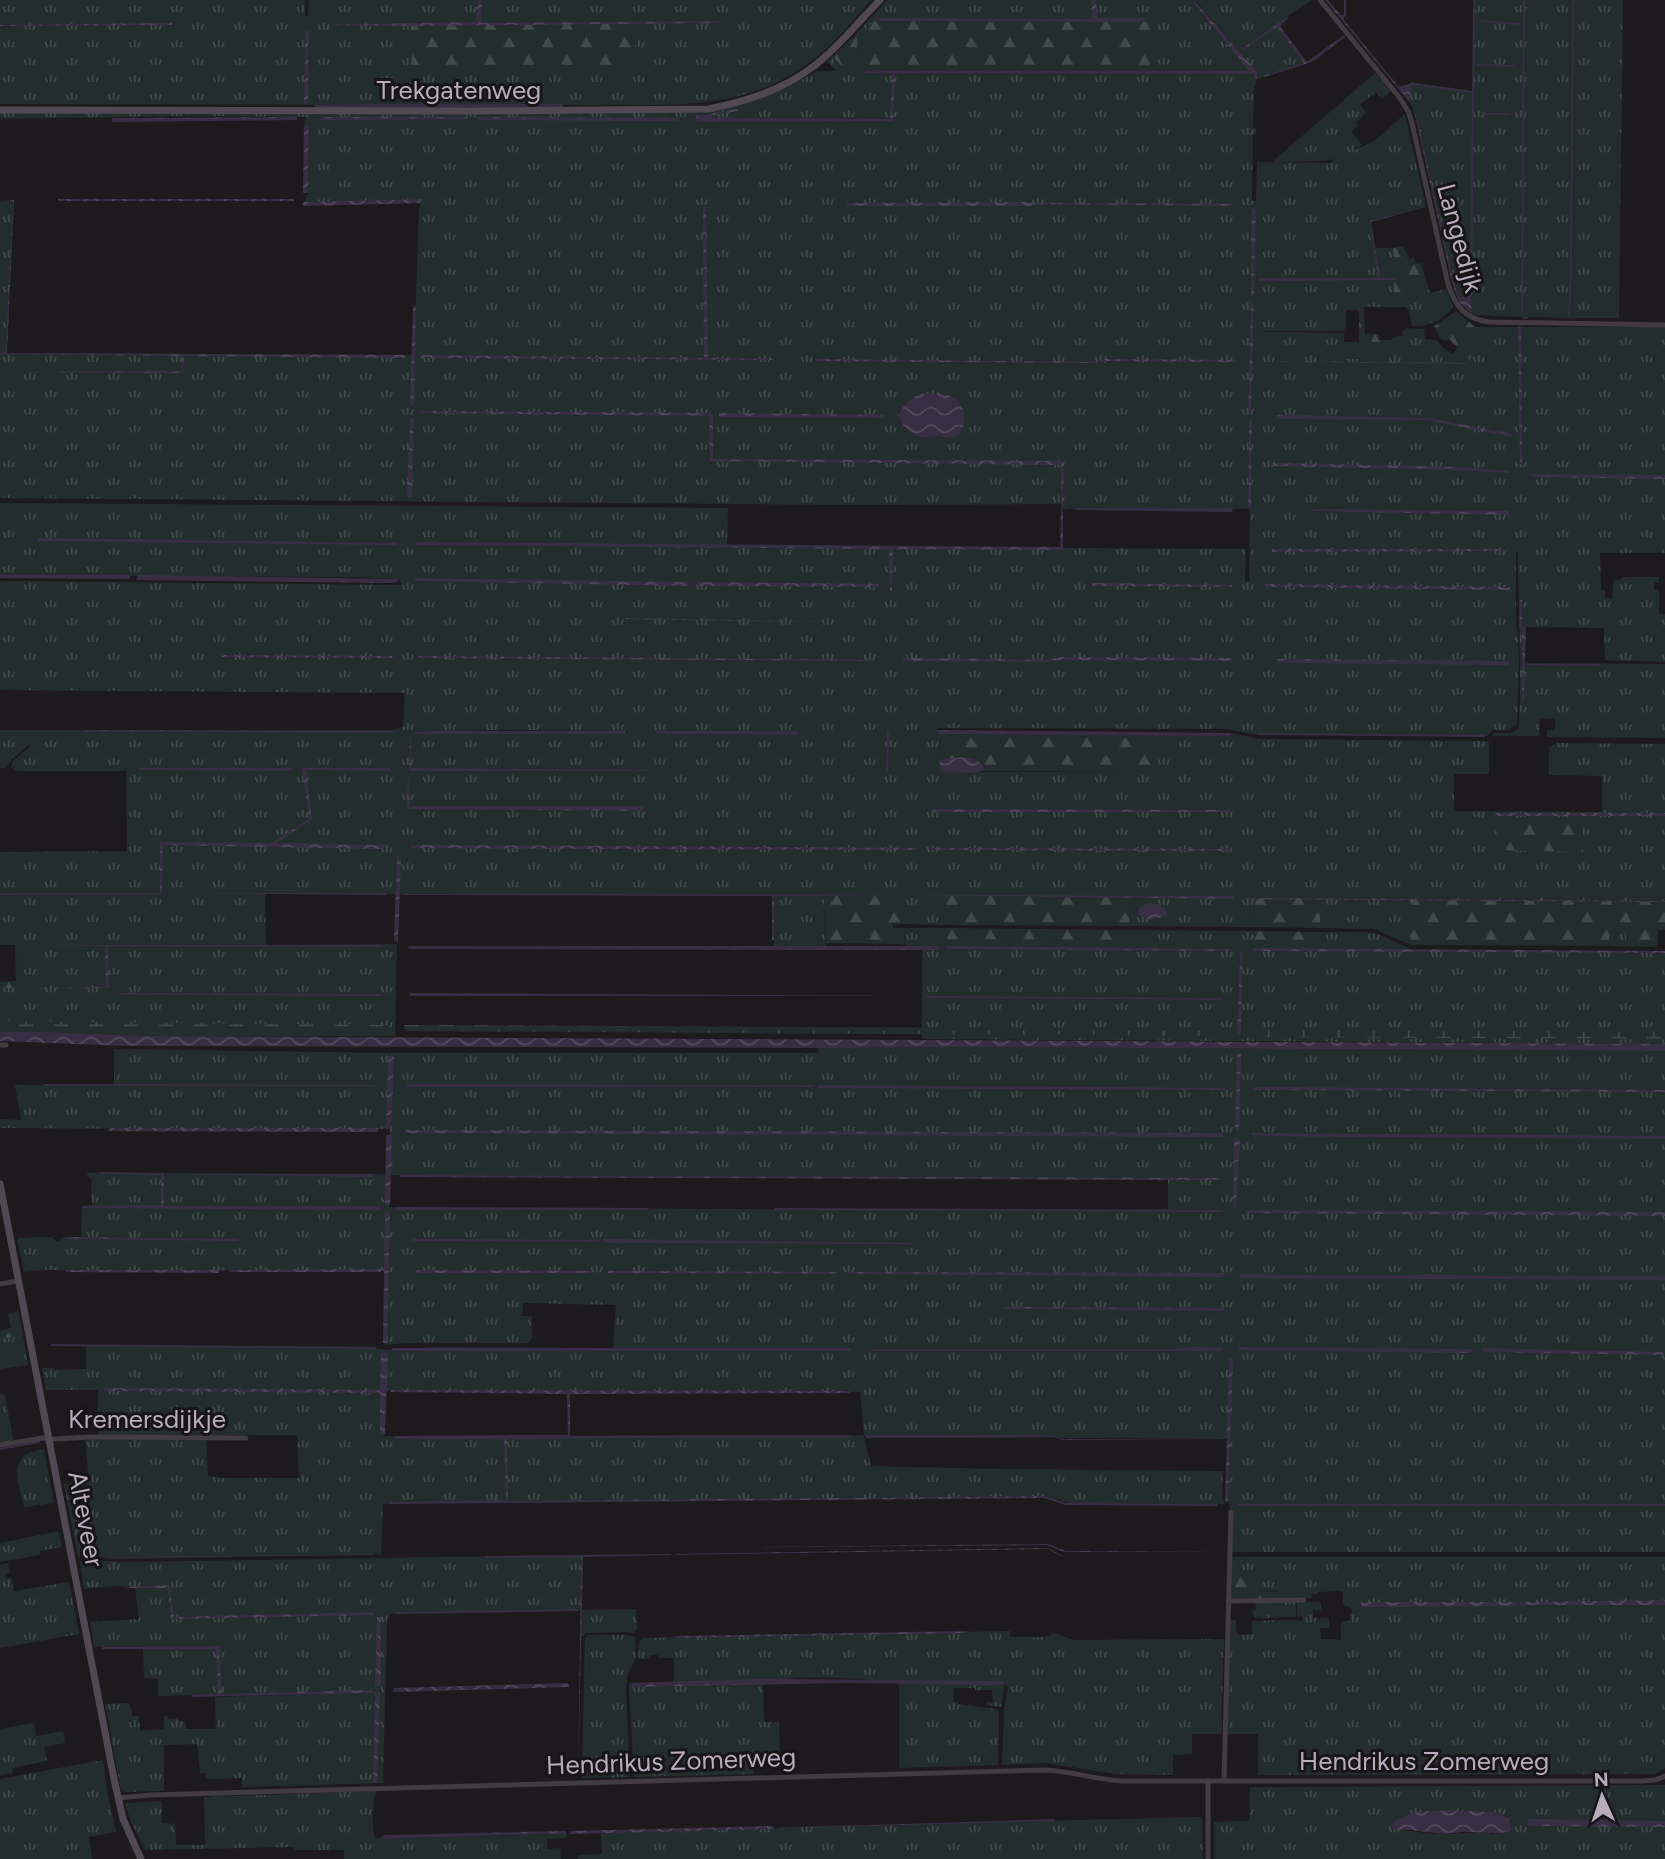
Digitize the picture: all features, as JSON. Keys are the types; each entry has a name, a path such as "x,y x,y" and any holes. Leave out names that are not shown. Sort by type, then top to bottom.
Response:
{"street":[{"name":"Trekgatenweg","path":"0,110 708,109 745,101 799,77 835,47 880,0"},
{"name":"Langedijk","path":"1320,0 1408,111 1448,284 1461,311 1475,320 1489,322 1665,325"},
{"name":"Alteveer","path":"0,1184 118,1798 123,1819 141,1859"},
{"path":"0,1284 18,1280"},
{"name":"Kremersdijkje","path":"0,1445 43,1437 246,1438"},
{"path":"1224,1781 1231,1511"},
{"path":"1228,1601 1304,1600"},
{"name":"Hendrikus Zomerweg","path":"118,1798 1034,1770 1067,1771 1113,1780 1208,1781 1643,1781 1665,1776"},
{"path":"1208,1781 1209,1859"}],"green space":[{"path":"0,0 305,0 305,15 308,17 309,0 871,0 819,55 777,82 733,97 662,105 0,104 0,26 173,24 0,25","holes":["305,31 309,31 308,103 306,104"]},
{"path":"887,0 1312,0 1287,16 1275,28 1278,27 1304,63 1258,78 1257,72 1197,2 1194,5 1256,79 1252,201 1256,201 1257,162 1331,163 1334,159 1272,162 1375,73 1391,91 1382,99 1376,92 1360,105 1366,112 1356,123 1358,126 1351,131 1362,145 1354,148 1355,150 1376,140 1405,114 1426,207 1371,222 1377,268 1376,248 1393,248 1396,299 1407,299 1446,289 1453,307 1440,319 1424,325 1412,326 1409,310 1405,307 1364,307 1364,310 1346,310 1344,331 1262,332 1344,333 1344,359 1388,359 1388,342 1402,336 1406,328 1424,329 1425,339 1437,340 1452,354 1458,348 1470,359 1475,327 1665,327 1665,553 1600,553 1601,590 1605,590 1605,598 1612,598 1614,580 1623,577 1659,577 1659,582 1654,583 1654,590 1659,590 1659,614 1665,614 1665,662 1605,660 1604,628 1526,627 1524,663 1665,664 1665,738 1547,737 1547,730 1555,730 1555,719 1540,718 1539,736 1493,736 1494,733 1513,732 1519,724 1518,552 1517,724 1510,730 1492,730 1488,736 1257,735 1226,729 937,728 939,734 1230,736 1231,733 1258,739 1487,741 1489,774 1454,774 1454,811 1602,812 1602,776 1549,775 1549,748 1556,743 1665,744 1665,901 1412,899 1411,945 1374,929 1320,928 1320,899 1255,898 1254,927 1129,926 1130,897 945,896 945,925 905,924 905,895 824,896 825,948 774,947 774,895 265,894 266,945 397,944 395,1036 146,1036 0,1032 0,988 22,988 22,984 21,945 0,945 0,852 127,851 126,768 11,768 13,761 31,746 30,744 12,759 6,768 0,768 0,730 391,730 403,727 405,693 0,690 0,581 402,585 398,579 362,577 0,575 0,503 728,508 727,546 1246,549 1245,581 1249,582 1249,509 1061,510 1061,504 845,505 0,498 0,201 13,201 7,353 414,355 419,209 422,199 304,202 308,193 309,126 304,125 306,117 173,116 1,121 0,113 708,112 750,102 784,89 817,71 836,71 828,61 833,56 843,67 858,66 857,33","holes":["873,21 1150,22 1150,71 863,71","1253,208 1256,209 1254,295 1251,296","1251,303 1254,304 1251,413 1248,412","913,397 949,439 938,436 918,437 899,421 899,412","1249,420 1252,421 1251,507 1248,508","628,731 626,734 413,732","657,731 798,731 797,735 657,734","941,738 1152,738 1152,771 981,772 939,767 943,759 939,747"]},
{"path":"1474,0 1623,0 1619,318 1523,319 1476,315 1472,313 1471,297 1459,298 1440,226 1418,122 1409,99 1411,82 1473,91"},
{"path":"873,21 1150,22 1150,72 863,71 862,33"},
{"path":"635,22 635,66 412,67 412,24"},
{"path":"857,33 858,66 855,70 848,70 833,56"},
{"path":"1403,246 1410,260 1414,257 1416,264 1421,263 1430,293 1395,299 1393,248"},
{"path":"1359,310 1364,310 1365,334 1379,334 1379,340 1390,340 1388,342 1359,342"},
{"path":"1456,311 1475,327 1470,360 1449,339 1446,341 1440,338 1434,326"},
{"path":"1344,342 1388,342 1388,359 1344,359"},
{"path":"941,738 1153,738 1153,771 982,771 956,758 943,759 939,747"},
{"path":"13,768 125,768 125,771 18,771"},
{"path":"1495,821 1583,822 1583,852 1494,850"},
{"path":"905,895 905,924 893,924 893,928 905,928 904,944 825,943 824,896"},
{"path":"945,895 1130,897 1129,926 945,925"},
{"path":"1255,898 1320,898 1320,928 1254,927"},
{"path":"1411,899 1665,901 1665,930 1658,930 1657,947 1627,947 1625,927 1611,926 1608,946 1411,945"},
{"path":"1610,926 1626,927 1627,947 1608,946"},
{"path":"905,928 945,928 945,939 1127,940 1129,930 1254,931 1255,944 1319,944 1320,932 1367,932 1413,950 1665,953 1665,1044 922,1039 922,947 905,947","holes":["1240,952 1243,954 1241,1034 1237,1034"]},
{"path":"945,928 1129,930 1128,940 945,939"},
{"path":"1254,931 1320,932 1320,944 1254,944"},
{"path":"15,945 21,945 22,988 0,988 0,982 16,981"},
{"path":"0,1021 389,1025 390,1031 0,1029"},
{"path":"404,1025 1231,1029 1231,1036 405,1031"},
{"path":"1246,1029 1665,1032 1665,1039 1246,1037"},
{"path":"819,1048 1665,1051 1665,1552 1231,1552 1229,1439 866,1438 865,1435 871,1466 1223,1471 1222,1498 1225,1504 1070,1503 1030,1496 383,1504 381,1554 118,1559 78,1557 64,1484 89,1480 85,1440 206,1440 208,1475 219,1478 299,1478 297,1435 98,1435 98,1390 46,1390 42,1368 86,1369 86,1346 392,1350 435,1347 613,1348 616,1305 523,1303 522,1316 532,1316 532,1339 527,1343 385,1345 386,1271 24,1272 17,1238 51,1237 59,1241 62,1237 81,1237 82,1206 92,1205 91,1179 86,1173 388,1174 390,1128 0,1128 0,1119 21,1120 15,1085 114,1086 114,1049 392,1053 818,1053","holes":["389,1175 1168,1180 1168,1209 1070,1211 389,1207","385,1391 860,1392 864,1435 384,1436"]},
{"path":"18,1311 23,1335 0,1339 0,1331 11,1328 8,1314"},
{"path":"23,1335 28,1365 0,1369 0,1339"},
{"path":"0,1392 5,1396 14,1443 0,1445"},
{"path":"44,1449 54,1503 24,1507 17,1471 19,1464 27,1454"},
{"path":"59,1531 62,1547 40,1551 40,1555 0,1562 0,1543"},
{"path":"583,1555 581,1610 390,1614 387,1620 383,1783 242,1787 242,1778 206,1779 205,1773 200,1773 197,1744 164,1745 164,1791 127,1792 121,1791 105,1704 129,1703 133,1716 139,1716 140,1731 164,1729 164,1716 185,1721 186,1729 216,1729 215,1697 373,1693 357,1691 158,1696 158,1679 144,1678 143,1646 94,1647 90,1622 139,1619 135,1587 84,1589 80,1562"},
{"path":"1231,1557 1248,1557 1235,1571 1244,1581 1251,1575 1255,1591 1292,1592 1297,1599 1230,1598"},
{"path":"1248,1557 1665,1557 1665,1768 1655,1774 1258,1775 1258,1734 1227,1734 1229,1623 1236,1620 1237,1635 1252,1634 1253,1621 1301,1621 1303,1618 1297,1618 1297,1602 1318,1602 1321,1603 1321,1610 1313,1610 1313,1618 1329,1618 1329,1628 1320,1628 1321,1639 1341,1640 1341,1623 1350,1621 1352,1613 1351,1608 1343,1604 1343,1593 1340,1591 1318,1592 1312,1594 1312,1598 1297,1599 1275,1590 1255,1591 1250,1575 1244,1582 1235,1571"},
{"path":"8,1563 10,1573 5,1574 6,1579 11,1578 14,1591 69,1582 79,1634 0,1648 0,1565"},
{"path":"1255,1601 1296,1602 1296,1617 1254,1618 1252,1611 1256,1610"},
{"path":"636,1609 637,1629 633,1633 586,1633 580,1638 581,1610"},
{"path":"1010,1631 1010,1637 1047,1637 1054,1633 1074,1640 1224,1639 1221,1734 1192,1734 1192,1754 1173,1755 1173,1775 1115,1774 1046,1763 1002,1765 1008,1686 1004,1685 1001,1707 987,1705 987,1702 993,1702 992,1690 954,1688 953,1702 999,1711 998,1765 899,1768 899,1682 796,1678 763,1684 764,1722 779,1722 780,1760 772,1761 772,1752 754,1753 754,1774 634,1777 630,1683 674,1682 674,1658 650,1655 650,1659 638,1659 642,1638"},
{"path":"588,1635 635,1637 636,1658 628,1673 626,1688 630,1777 582,1778 585,1639"},
{"path":"34,1723 36,1736 63,1731 65,1743 44,1747 47,1761 12,1768 13,1773 0,1775 0,1729"},
{"path":"103,1760 116,1832 89,1837 92,1859 0,1859 0,1779"},
{"path":"1665,1785 1665,1859 1214,1859 1214,1822 1249,1821 1250,1787","holes":["1427,1812 1494,1812 1509,1817 1493,1834 1435,1834 1395,1830 1392,1824 1412,1814"]},
{"path":"376,1791 373,1815 375,1839 566,1834 566,1838 547,1839 547,1849 560,1848 561,1859 344,1859 344,1850 295,1850 294,1847 145,1850 125,1804 162,1801 162,1823 175,1824 176,1845 205,1845 204,1797"},
{"path":"1202,1817 1203,1859 578,1859 578,1855 602,1854 601,1833"}],"water":[{"path":"478,0 482,0 481,23 719,23 318,25 476,22"},
{"path":"1091,0 1096,0 1097,18 1146,18 1146,22 875,21 875,18 1092,19"},
{"path":"1325,0 1344,15 1344,20 1399,87 1412,83 1409,99 1411,104"},
{"path":"1195,1 1257,72 1258,79 1255,79 1253,74 895,73 893,121 696,122 696,116 737,109 739,111 714,115 712,118 890,119 892,73 865,71 1249,71 1194,4"},
{"path":"1288,16 1280,26 1306,61 1344,35 1345,37 1312,62 1264,77 1304,63 1277,27 1242,49"},
{"path":"0,25 172,25 0,26"},
{"path":"305,31 309,31 308,103 304,104"},
{"path":"563,104 563,107 315,108 315,105"},
{"path":"1414,111 1454,283 1459,297 1471,296 1472,314 1459,302 1452,283"},
{"path":"297,117 297,120 112,122 112,118"},
{"path":"321,117 467,117 469,119 321,120"},
{"path":"477,117 678,118 678,121 477,120"},
{"path":"304,125 309,126 308,193 303,193"},
{"path":"293,199 294,201 58,201"},
{"path":"422,199 421,203 304,206 302,203 304,202"},
{"path":"0,200 14,200 7,353 405,355 405,358 184,356 183,373 4,372 182,371 182,356 0,354 6,352 13,201"},
{"path":"1033,202 1032,206 847,206 847,203"},
{"path":"1038,204 1233,204 1233,206"},
{"path":"703,207 706,207 708,358 775,360 420,358 421,355 704,358"},
{"path":"1252,208 1256,209 1254,295 1251,296"},
{"path":"1421,208 1371,222 1380,278 1397,280 1258,281 1258,278 1378,278 1370,221"},
{"path":"1251,303 1254,304 1251,413 1248,412"},
{"path":"413,306 416,306 414,405 410,405"},
{"path":"1518,326 1521,326 1522,465 1520,464"},
{"path":"815,359 1094,362 1107,359 1236,362 1094,363"},
{"path":"1259,361 1467,363 1467,364"},
{"path":"920,394 945,394 958,401 963,411 964,424 958,435 951,438 917,436 901,423 898,416 902,409"},
{"path":"421,411 713,413 713,459 1064,461 1063,506 1061,465 710,461 709,416"},
{"path":"719,413 885,415 884,418 719,417"},
{"path":"1277,415 1429,418 1512,434 1512,437 1427,420 1276,419"},
{"path":"410,418 414,418 412,498 407,497"},
{"path":"1249,420 1252,421 1251,507 1248,508"},
{"path":"1273,463 1458,467 1509,473 1273,466"},
{"path":"1530,474 1665,475 1665,479 1532,477"},
{"path":"1233,508 1232,512 1075,510"},
{"path":"1061,510 1063,550 893,549 892,592 889,549 416,545 416,542 1060,547"},
{"path":"1312,511 1509,511 1509,515"},
{"path":"38,538 397,543 397,545 38,541"},
{"path":"1272,549 1509,549 1509,551 1272,552"},
{"path":"0,575 130,575 130,579 0,578"},
{"path":"138,575 398,579 393,583 136,580"},
{"path":"415,578 689,582 689,586 417,581"},
{"path":"698,582 879,584 879,587 697,586"},
{"path":"1091,583 1232,585 1232,587 1093,586"},
{"path":"1264,584 1510,587 1510,590 1266,587"},
{"path":"1520,600 1522,626 1526,628 1525,664 1600,666 1525,665 1522,702"},
{"path":"626,618 877,623 625,619"},
{"path":"222,655 393,656 392,658"},
{"path":"418,656 875,660 875,661 419,658"},
{"path":"1061,657 1232,658 1233,661 903,661 903,658 1047,660"},
{"path":"1277,659 1508,661 1509,665 1278,663"},
{"path":"82,730 395,731 394,733"},
{"path":"937,730 1231,733 1231,736 939,734"},
{"path":"626,731 626,734 412,732"},
{"path":"656,731 799,731 797,735 656,734"},
{"path":"1257,735 1485,735 1485,737"},
{"path":"411,737 411,768 647,771 409,771"},
{"path":"963,757 979,762 984,770 976,773 942,772 939,767 940,760"},
{"path":"292,768 292,771 138,770"},
{"path":"302,768 391,768 390,771 306,770 312,819 277,843 384,845 384,849 163,845 162,894 0,895 160,893 160,842 271,843 309,819"},
{"path":"408,777 410,806 643,806 643,811 407,809"},
{"path":"933,809 1230,810 1230,812 934,812"},
{"path":"1495,813 1665,813 1665,816 1495,816"},
{"path":"411,845 918,848 918,850 411,848"},
{"path":"1229,849 1229,851 931,850"},
{"path":"397,859 401,859 398,942 394,941"},
{"path":"169,893 386,893 386,895"},
{"path":"404,894 1235,896 1234,899 774,896 772,940 772,896"},
{"path":"1246,899 1665,901 1665,902"},
{"path":"1152,903 1163,908 1166,915 1152,919 1138,914 1138,909"},
{"path":"21,945 381,947 108,946 109,988 0,989 106,987 105,946"},
{"path":"409,946 939,946 939,950 408,949"},
{"path":"947,946 1232,949 946,949"},
{"path":"1254,948 1665,951 1665,953 1254,951"},
{"path":"1240,952 1243,953 1241,1035 1237,1034"},
{"path":"410,993 919,996 409,996"},
{"path":"381,994 382,996 120,995"},
{"path":"925,996 1223,998 1223,1000 927,998"},
{"path":"0,1032 146,1036 1665,1044 1665,1051 126,1046 0,1041"},
{"path":"1237,1053 1241,1054 1239,1131 1235,1130"},
{"path":"388,1056 394,1056 391,1129 386,1129"},
{"path":"43,1084 379,1085 379,1086 44,1086"},
{"path":"407,1084 813,1085 813,1087 407,1087"},
{"path":"818,1085 1225,1088 1225,1090 818,1088"},
{"path":"1254,1087 1665,1090 1665,1092 1254,1090"},
{"path":"110,1128 378,1128 378,1132 109,1131"},
{"path":"405,1130 1223,1133 1223,1137 405,1133"},
{"path":"1252,1133 1665,1136 1665,1139 1252,1136"},
{"path":"386,1135 392,1135 390,1205 385,1205"},
{"path":"1234,1139 1240,1140 1236,1208 1233,1208"},
{"path":"99,1172 164,1173 164,1206 380,1206 379,1210 82,1208 161,1205 161,1175"},
{"path":"174,1174 373,1174 372,1177"},
{"path":"400,1177 1220,1178 1221,1180"},
{"path":"396,1207 648,1208 648,1210 395,1210"},
{"path":"775,1208 1223,1210 1222,1212"},
{"path":"1246,1210 1665,1212 1665,1216 1246,1213"},
{"path":"385,1211 390,1212 387,1343 383,1343"},
{"path":"66,1239 238,1239 238,1241"},
{"path":"603,1239 911,1243 911,1244 604,1243"},
{"path":"599,1240 599,1242 412,1241"},
{"path":"381,1269 381,1272 229,1272 229,1270"},
{"path":"65,1270 219,1270 219,1273 66,1272"},
{"path":"417,1270 592,1271 418,1273"},
{"path":"836,1272 837,1274 608,1273"},
{"path":"849,1272 1224,1273 1223,1277"},
{"path":"1240,1274 1665,1276 1665,1280 1241,1278"},
{"path":"1224,1308 1224,1311 1005,1309"},
{"path":"51,1346 376,1347 376,1349"},
{"path":"1239,1347 1472,1349 1474,1353 1239,1350"},
{"path":"392,1348 850,1348 850,1351 392,1351"},
{"path":"1223,1348 1222,1351 871,1351 871,1349"},
{"path":"1483,1348 1663,1352 1663,1355 1483,1352"},
{"path":"381,1351 388,1352 385,1434 380,1434 380,1391 104,1391 104,1388 380,1390"},
{"path":"1231,1358 1228,1502 1225,1502 1229,1359"},
{"path":"391,1390 851,1391 570,1394 570,1436 850,1437 507,1439 508,1501 1043,1496 1066,1503 1218,1506 1065,1505 1044,1498 390,1504 506,1500 504,1439 394,1439 395,1436 568,1435 567,1394"},
{"path":"866,1435 1040,1435 1053,1436 1064,1439 1216,1439 1063,1440 1054,1437 866,1438"},
{"path":"1048,1544 1066,1551 1221,1552 1064,1552 1047,1545 678,1548"},
{"path":"1047,1548 1063,1556 1221,1558 1061,1556 1048,1549 675,1555 675,1554"},
{"path":"671,1554 583,1557 578,1779 581,1557 486,1556"},
{"path":"374,1555 104,1558 121,1557"},
{"path":"169,1585 174,1617 373,1612 373,1615 171,1619 168,1588 119,1588"},
{"path":"1665,1600 1665,1605 1519,1605 1520,1602"},
{"path":"1361,1602 1517,1602 1517,1606 1361,1607"},
{"path":"578,1611 397,1614 397,1612"},
{"path":"377,1617 381,1617 381,1686 375,1686"},
{"path":"967,1631 676,1638 675,1636"},
{"path":"219,1646 222,1694 372,1690 374,1693 192,1697 218,1694 216,1649 102,1649"},
{"path":"759,1679 1004,1681 1004,1685 846,1683 632,1687 632,1683"},
{"path":"568,1683 569,1687 393,1692 394,1688"},
{"path":"375,1692 380,1692 377,1783 373,1783"},
{"path":"1449,1810 1493,1812 1509,1818 1511,1827 1509,1831 1501,1833 1444,1834 1392,1828 1392,1824 1404,1816"},
{"path":"1055,1819 1055,1821 784,1828"},
{"path":"1528,1819 1665,1821 1665,1827 1528,1826"},
{"path":"773,1826 774,1829 570,1834 570,1831"},
{"path":"566,1831 566,1834 382,1837 385,1835"}],"waterway":[{"path":"1345,0 1345,16"},
{"path":"1471,296 1474,0"},
{"path":"1522,314 1524,0"},
{"path":"1569,316 1573,0"},
{"path":"1480,21 1520,24"},
{"path":"1478,65 1513,66"},
{"path":"1412,84 1473,92"},
{"path":"1482,114 1510,114"},
{"path":"887,770 888,732"},
{"path":"0,1449 39,1442"},
{"path":"1238,1505 1665,1505"}]}
